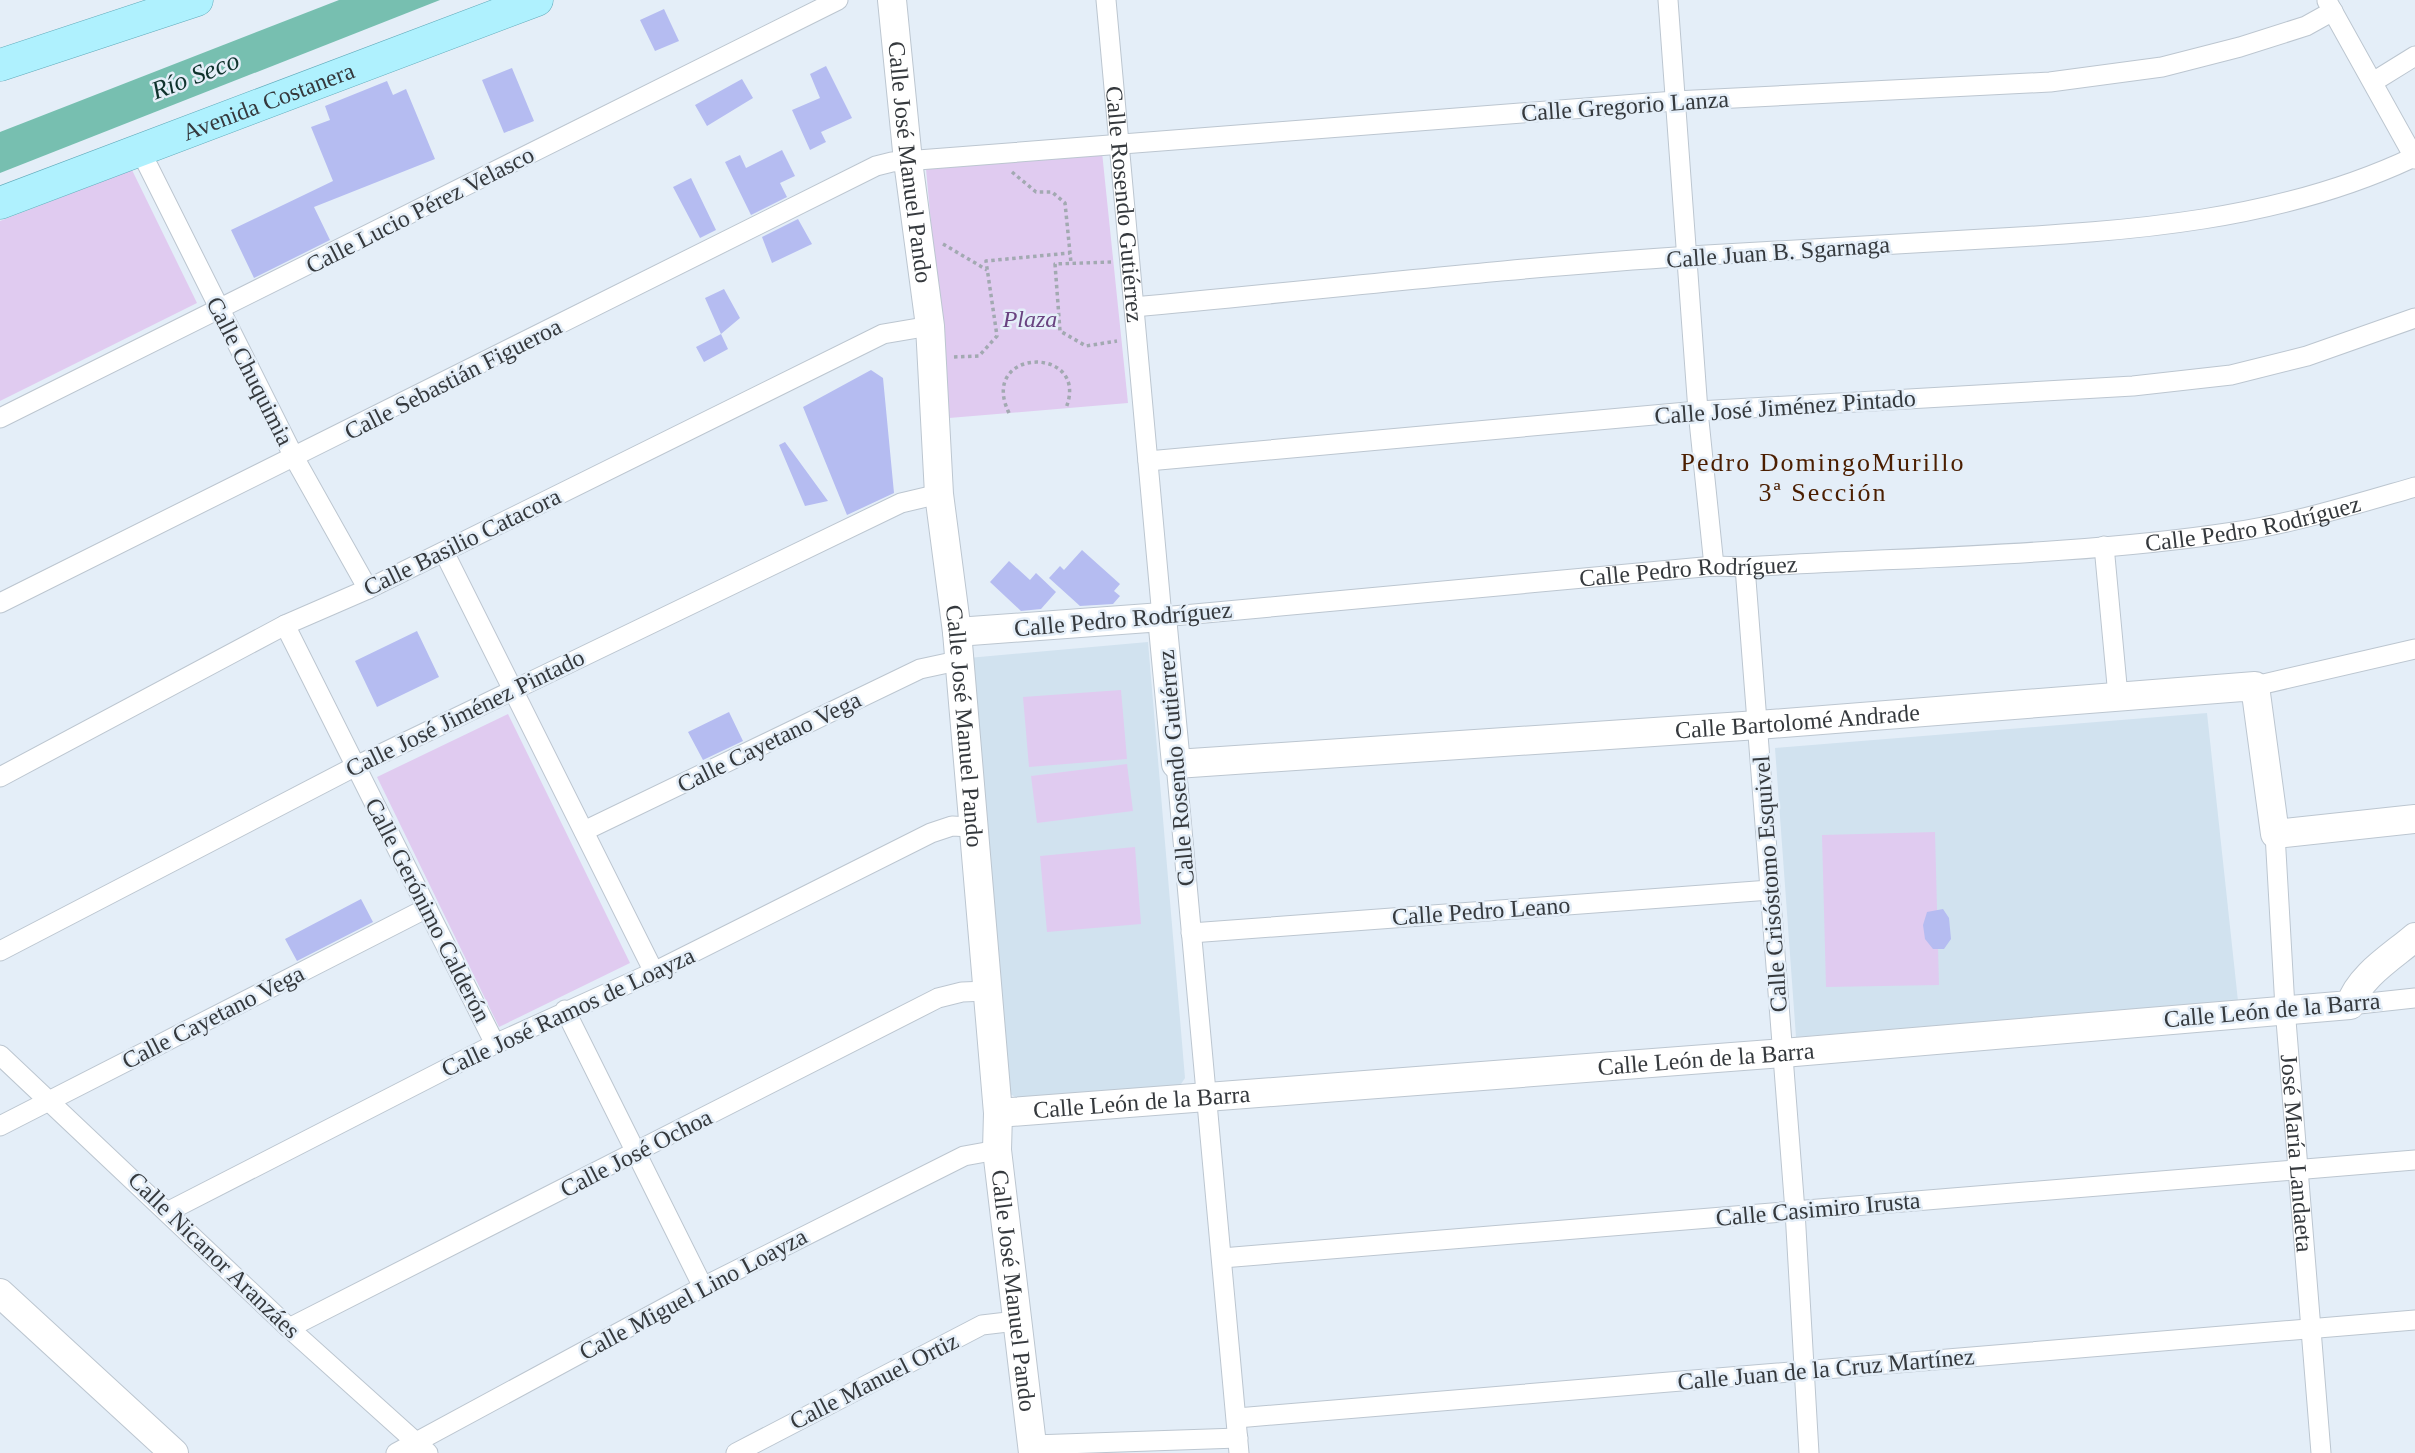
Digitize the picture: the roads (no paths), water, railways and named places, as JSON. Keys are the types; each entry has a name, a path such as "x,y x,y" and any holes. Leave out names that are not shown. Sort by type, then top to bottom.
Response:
{"main road":[{"path":"0,65 197,0"},
{"name":"Avenida Costanera","path":"0,203 537,0"}],"street":[{"name":"Calle Lucio Pérez Velasco","path":"0,418 838,0"},
{"name":"Calle José Manuel Pando","path":"892,0 908,161 930,326 939,494 957,632 971,827 998,1113 997,1150 1033,1449"},
{"name":"Calle Rosendo Gutiérrez","path":"1106,0 1239,1445"},
{"path":"1668,0 1698,411 1714,566"},
{"name":"Calle Gregorio Lanza","path":"908,161 1675,101 2050,82 2162,67 2253,43 2306,26 2330,6"},
{"path":"2330,6 2414,158"},
{"path":"2373,82 2415,56"},
{"name":"Calle Chuquimia","path":"140,150 295,458 368,589"},
{"name":"Calle Juan B. Sgarnaga","path":"1134,306 1686,256 2129,231 2230,215 2297,199 2384,171 2414,158"},
{"name":"Calle Sebastián Figueroa","path":"0,603 876,166 908,161"},
{"name":"Calle José Jiménez Pintado","path":"1148,461 1698,411 2133,386 2231,375 2307,356 2415,318"},
{"name":"Calle Basilio Catacora","path":"0,777 285,625 368,589 883,334 930,326"},
{"name":"Calle Pedro Rodríguez","path":"957,632 1162,617 1714,566 1745,567 2104,546 2235,532 2339,509 2415,487"},
{"name":"Calle José Jiménez Pintado","path":"0,951 356,766 901,503 939,494"},
{"path":"2104,546 2118,696"},
{"path":"444,552 654,972"},
{"name":"Calle Crisóstomo Esquivel","path":"1745,567 1795,1211 1809,1453"},
{"name":"Calle Gerónimo Calderón","path":"285,625 495,1044"},
{"name":"Calle Bartolomé Andrade","path":"1176,764 1758,725 2255,686 2415,649"},
{"name":"Calle Cayetano Vega","path":"584,831 920,669 957,661"},
{"name":"José María Landaeta","path":"2255,686 2275,834 2285,1008 2300,1168 2320,1453"},
{"path":"2275,834 2415,819"},
{"name":"Calle José Ramos de Loayza","path":"169,1211 495,1044 654,972 931,832 952,826 971,827"},
{"name":"Calle Pedro Leano","path":"1191,933 1770,890"},
{"name":"Calle Cayetano Vega","path":"0,1126 427,908"},
{"path":"2350,1004 2354,993 2369,976 2415,937"},
{"name":"Calle José Ochoa","path":"289,1328 938,998 962,992 987,991"},
{"name":"Calle León de la Barra","path":"998,1113 1783,1053 2415,998"},
{"path":"565,1010 634,1154 703,1287"},
{"name":"Calle Nicanor Aranzáes","path":"0,1055 169,1211 289,1328 423,1448"},
{"name":"Calle Miguel Lino Loayza","path":"396,1453 423,1448 703,1287 964,1156 997,1150"},
{"name":"Calle Casimiro Irusta","path":"1222,1258 2415,1160"},
{"path":"0,1293 174,1453"},
{"name":"Calle Juan de la Cruz Martínez","path":"1237,1418 2415,1320"},
{"name":"Calle Manuel Ortiz","path":"736,1453 982,1325 1016,1321"},
{"path":"1033,1449 1239,1445"}],"water":[{"name":"Río Seco","path":"339,0 440,0 0,173 0,132"}],"district":[{"name":"Pedro DomingoMurillo 3ª Sección","path":"1823,477"}],"park label":[{"name":"Plaza","path":"1030,319"}]}
